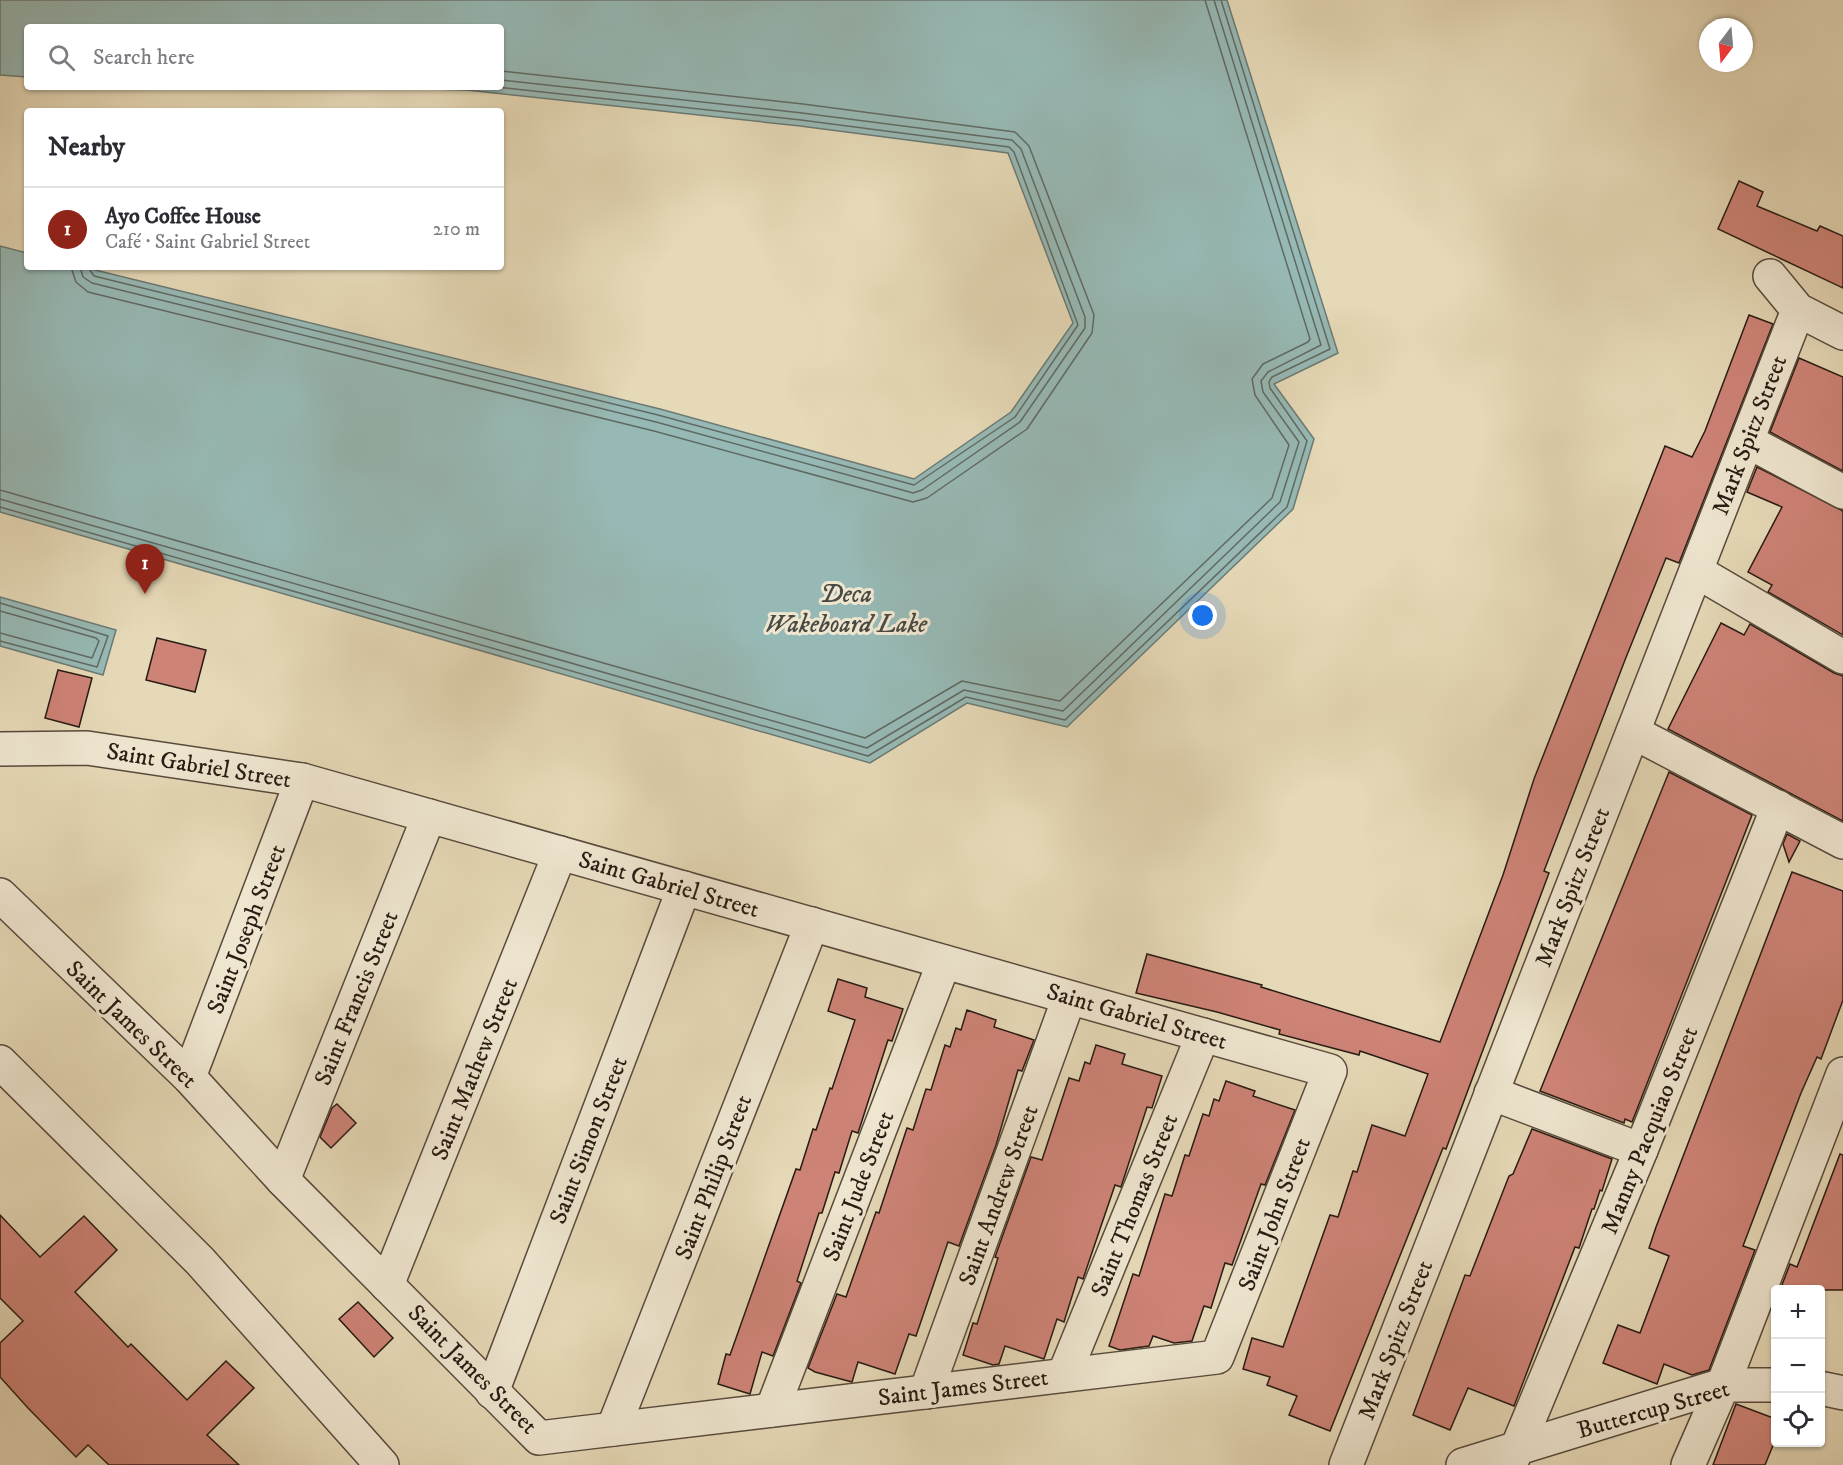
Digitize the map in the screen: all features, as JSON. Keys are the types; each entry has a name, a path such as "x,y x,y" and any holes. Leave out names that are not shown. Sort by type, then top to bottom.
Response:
{"street":[{"path":"1770,276 1798,310 1843,333"},
{"name":"Mark Spitz Street","path":"1346,1465 1798,310"},
{"path":"1747,441 1843,492"},
{"path":"1696,571 1843,657"},
{"path":"1633,732 1843,842"},
{"name":"Saint Gabriel Street","path":"0,749 87,748 302,780 1330,1071"},
{"name":"Saint Joseph Street","path":"189,1077 302,780"},
{"name":"Manny Pacquiao Street","path":"1513,1458 1641,1150 1778,807"},
{"name":"Saint Francis Street","path":"283,1180 429,816"},
{"name":"Saint Mathew Street","path":"387,1285 560,853"},
{"name":"Saint Simon Street","path":"492,1392 684,888"},
{"name":"Saint James Street","path":"0,896 189,1077 283,1180 539,1438 1217,1357"},
{"name":"Saint Philip Street","path":"614,1429 812,924"},
{"name":"Saint Jude Street","path":"771,1410 944,962"},
{"name":"Saint Andrew Street","path":"926,1392 1069,998"},
{"name":"Saint Thomas Street","path":"1064,1375 1203,1035"},
{"path":"0,1062 200,1261 382,1465"},
{"name":"Saint John Street","path":"1217,1357 1330,1071"},
{"path":"1688,1465 1723,1384 1843,1074"},
{"path":"1491,1093 1641,1150"},
{"name":"Buttercup Street","path":"1463,1465 1513,1458 1723,1384 1771,1385"},
{"path":"1825,1389 1843,1393"}],"water":[{"name":"Deca Wakeboard Lake","path":"0,0 1227,0 1338,353 1274,384 1314,439 1293,509 1067,727 967,703 870,763 0,512 0,246 24,252 24,270 95,270 660,409 914,479 1011,412 1073,323 1008,153 800,126 467,90 504,90 504,24 24,24 24,77 0,75"},
{"path":"0,597 116,630 103,675 0,646"}],"building":[{"path":"1739,181 1763,192 1757,206 1817,231 1820,226 1843,236 1843,288 1718,229"},
{"path":"1749,315 1773,324 1679,563 1666,558 1625,660 1544,871 1549,873 1446,1149 1443,1148 1330,1431 1289,1415 1297,1396 1267,1385 1270,1377 1243,1369 1252,1338 1283,1347 1330,1215 1338,1217 1353,1171 1357,1172 1372,1125 1405,1136 1428,1074 1360,1051 1359,1055 1279,1034 1280,1030 1217,1012 1136,993 1147,954 1262,985 1261,987 1440,1042 1503,875 1534,779 1665,446 1692,457 1705,431"},
{"path":"1799,358 1843,377 1843,471 1770,432"},
{"path":"1757,467 1843,511 1843,635 1768,592 1772,585 1748,572 1782,507 1747,492"},
{"path":"1721,623 1744,635 1750,624 1843,676 1843,821 1668,729"},
{"path":"157,638 206,650 195,692 146,680"},
{"path":"58,670 92,678 79,727 45,718"},
{"path":"1669,772 1752,815 1632,1122 1625,1119 1624,1123 1540,1091"},
{"path":"1787,834 1800,841 1789,862 1783,844"},
{"path":"1792,872 1843,891 1843,1000 1821,1059 1817,1057 1801,1093 1743,1246 1755,1250 1709,1370 1692,1375 1664,1364 1657,1384 1603,1363 1618,1325 1640,1333 1669,1256 1649,1248"},
{"path":"838,979 867,988 865,997 903,1009 892,1041 888,1040 858,1133 852,1131 839,1173 835,1172 822,1213 819,1213 797,1281 801,1283 773,1356 762,1352 750,1394 718,1384 726,1354 730,1355 796,1169 800,1170 813,1129 816,1130 855,1020 828,1011"},
{"path":"967,1010 996,1020 994,1027 1034,1040 1022,1071 1018,1070 996,1145 959,1246 948,1242 916,1336 909,1334 895,1374 858,1362 852,1382 815,1372 808,1368 837,1294 846,1297 876,1212 879,1213 907,1128 913,1130 926,1089 931,1090 945,1045 950,1047 956,1028 961,1030"},
{"path":"1096,1045 1125,1054 1122,1064 1162,1076 1152,1108 1147,1107 1121,1187 1115,1185 1083,1279 1078,1277 1064,1322 1057,1319 1044,1359 1005,1346 999,1364 993,1365 963,1355 973,1323 977,1324 998,1258 995,1257 1031,1157 1042,1160 1069,1078 1079,1081 1085,1062 1090,1064"},
{"path":"1226,1081 1255,1091 1253,1096 1295,1110 1265,1185 1261,1184 1232,1265 1225,1263 1211,1308 1204,1306 1192,1341 1174,1343 1153,1336 1149,1346 1120,1350 1109,1346 1133,1274 1139,1276 1165,1194 1172,1196 1185,1155 1189,1156 1203,1114 1209,1116 1214,1099 1219,1101"},
{"path":"337,1104 356,1123 331,1148 320,1137 332,1108"},
{"path":"1532,1129 1612,1159 1602,1191 1600,1190 1594,1209 1592,1209 1579,1248 1575,1247 1514,1406 1468,1388 1450,1430 1413,1415 1465,1275 1470,1276 1509,1176 1513,1174"},
{"path":"1840,1154 1843,1155 1843,1290 1825,1290 1825,1285 1782,1285 1790,1264 1797,1267"},
{"path":"0,1215 40,1257 84,1216 117,1250 75,1292 128,1347 131,1344 187,1400 226,1361 254,1388 207,1435 239,1465 109,1465 88,1445 76,1457 28,1408 0,1377 0,1343 23,1321 0,1298"},
{"path":"358,1302 393,1338 374,1357 339,1319"},
{"path":"1736,1404 1771,1417 1772,1447 1765,1465 1713,1465"}],"place":[{"name":"Ayo Coffee House","path":"145,594"}]}
